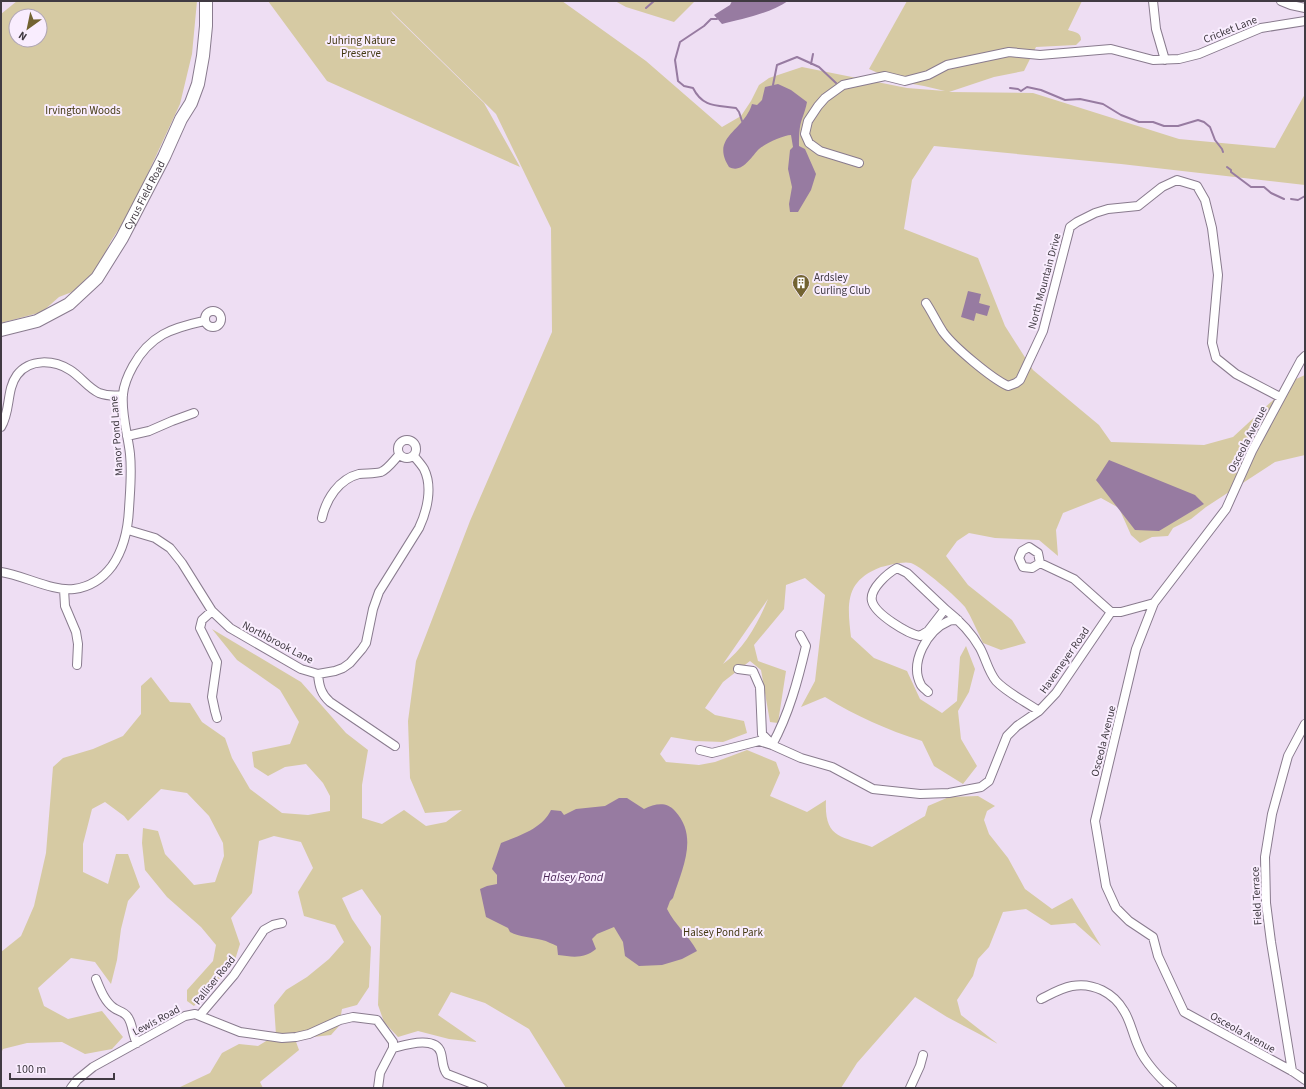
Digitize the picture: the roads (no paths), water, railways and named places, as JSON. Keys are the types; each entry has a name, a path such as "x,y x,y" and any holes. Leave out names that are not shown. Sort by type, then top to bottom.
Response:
{"street":[{"name":"Cyrus Field Road","path":"1,330 37,321 69,304 97,278 122,238 164,156 181,119 191,103 198,84 206,26 206,1"},
{"path":"1153,1 1156,29 1164,60"},
{"path":"1281,1 1305,8"},
{"name":"Cricket Lane","path":"859,163 820,151 809,143 805,134 811,114 825,98 844,85 885,76 905,81 928,75 947,65 1009,52 1040,54 1111,49 1153,60 1179,59 1199,54 1261,28 1305,21"},
{"name":"North Mountain Drive","path":"926,303 943,332 953,344 1003,384 1008,386 1016,383 1025,372 1043,331 1070,227 1095,213 1108,209 1138,206 1162,187 1177,180 1197,186 1205,200 1212,228 1218,275 1212,343 1216,358 1236,374 1280,397"},
{"name":"Manor Pond Lane","path":"1,572 64,589 74,590 88,585 103,576 110,569 120,554 128,530 131,476 123,395 128,375 138,358 157,337 172,329 204,321"},
{"name":"Osceola Avenue","path":"1305,356 1301,360 1280,397 1252,450 1226,509 1154,603 1136,649 1095,821 1106,886 1116,908 1129,921 1153,937 1158,956 1184,1012 1292,1071 1305,1080"},
{"path":"1,427 7,414 14,379 24,368 34,363 49,362 57,364 70,370 98,392 110,396 123,395"},
{"path":"127,436 149,431 194,413"},
{"name":"Northbrook Lane","path":"128,530 155,538 170,548 182,563 212,611 221,621 235,631 301,669 318,674 335,671 350,663 366,643 373,609 379,592 419,528 426,508 428,481 424,469 414,456 416,453 416,446 412,441 404,440 399,446 399,455"},
{"path":"322,518 329,498 345,481 359,474 381,472 399,455 405,459 414,456"},
{"path":"1040,563 1074,579 1111,612 1121,612 1154,603"},
{"path":"945,609 928,631 920,636 913,635 891,622 872,602 872,594 887,574 897,568 907,573 958,620 974,637 989,670 998,682 1039,711"},
{"path":"64,589 65,606 76,632 78,644 77,665"},
{"path":"212,611 202,620 200,628 217,662 212,697 217,718"},
{"name":"Havemeyer Road","path":"700,750 712,752 759,741 801,758 832,767 873,788 920,794 949,792 981,787 989,781 1007,736 1017,726 1039,711 1056,693 1111,612"},
{"path":"928,692 921,686 918,675 918,659 922,648 936,630 949,621 958,620"},
{"path":"738,669 752,671 760,687 762,734 772,745 782,725 800,670 806,646 800,635"},
{"path":"318,674 320,690 330,702 395,746"},
{"name":"Field Terrace","path":"1292,1071 1266,903 1265,857 1272,814 1288,756 1305,724"},
{"name":"Palliser Road","path":"200,1015 234,975 264,930 282,922"},
{"path":"96,979 108,1002 114,1008 127,1015 130,1020 133,1037 136,1043"},
{"path":"1041,999 1061,989 1074,986 1089,986 1103,990 1118,1000 1125,1012 1139,1049 1162,1081 1172,1088"},
{"name":"Lewis Road","path":"71,1088 77,1080 93,1067 185,1016 195,1014 200,1015"},
{"path":"200,1015 240,1032 282,1038 309,1034 340,1020 353,1017 377,1020 393,1042 393,1048 380,1073 378,1088"},
{"path":"393,1048 413,1043 432,1043 441,1052 446,1074 482,1088"},
{"path":"910,1088 920,1066 923,1055"}],"water":[{"path":"732,1 788,1 765,12 722,24 714,15 730,5"},
{"path":"778,84 791,90 807,102 800,125 799,146 805,149 816,174 811,190 798,212 790,212 789,204 792,187 788,169 790,150 793,147 791,135 770,142 759,149 746,164 738,168 734,169 729,167 724,158 723,150 728,137 743,120 752,104 757,105 762,100 765,87"},
{"path":"968,291 981,294 979,303 990,306 987,316 976,313 974,321 961,317"},
{"path":"1109,460 1195,495 1204,504 1159,531 1135,530 1096,480"},
{"name":"Halsey Pond","path":"619,798 627,798 644,809 660,804 668,806 675,811 682,821 686,831 687,842 684,865 673,898 667,909 697,951 682,959 662,965 639,966 625,956 623,942 614,927 597,934 592,939 596,949 592,952 583,956 573,957 558,955 557,946 544,940 514,934 510,932 508,928 486,917 480,889 497,884 497,875 492,869 501,843 530,831 542,822 551,810 561,811 564,815 576,809 605,806"}],"waterway":[{"path":"646,8 654,1"},
{"path":"717,19 711,19 704,26 680,42 675,60 678,81 684,86 693,88 701,99 706,102 717,106 736,108 742,121"},
{"path":"811,64 813,54"},
{"path":"773,85 777,65 797,57 819,67 836,83"},
{"path":"1010,88 1021,91 1027,87 1041,90 1065,100 1080,99 1103,104 1121,115 1139,122 1153,122 1164,126 1178,126 1198,120 1204,122 1210,127 1215,140 1223,152"},
{"path":"1227,167 1231,170 1231,172 1251,187 1264,187 1271,193 1284,199"},
{"path":"1291,199 1298,200 1305,196"}],"place":[{"name":"Ardsley Curling Club","path":"801,298"}],"park label":[{"name":"Juhring Nature Preserve","path":"361,46"},
{"name":"Irvington Woods","path":"83,110"},
{"name":"Halsey Pond Park","path":"723,932"}]}
